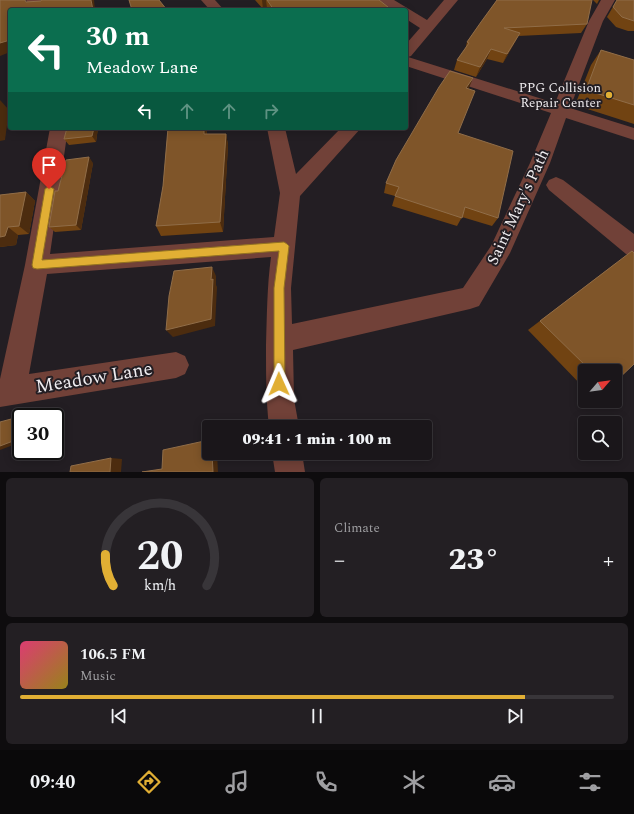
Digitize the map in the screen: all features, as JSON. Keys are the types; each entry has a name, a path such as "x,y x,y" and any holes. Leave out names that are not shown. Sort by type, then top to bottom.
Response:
{"street":[{"path":"208,0 215,8"},
{"path":"385,0 398,8"},
{"path":"408,51 451,0"},
{"name":"Saint Mary's Path","path":"279,340 400,312 470,298 499,253 540,163 596,21 608,0"},
{"path":"408,14 428,27"},
{"path":"408,62 634,134"},
{"name":"Meadow Lane","path":"60,130 37,265 6,392 176,365"},
{"path":"276,130 290,193 279,288 280,399 283,420"},
{"path":"290,193 350,130"},
{"path":"556,185 634,247"},
{"path":"37,265 284,246"},
{"path":"288,460 290,472"}],"building":[{"path":"0,0 25,0 26,2 41,0 91,0 93,8 8,8 8,41 0,43"},
{"path":"129,0 159,0 165,8 131,8"},
{"path":"267,0 379,0 388,7 384,8 273,8"},
{"path":"497,0 592,0 587,24 504,28 520,33 507,54 491,49 480,67 457,60 469,43 467,42"},
{"path":"617,0 634,0 634,21 622,17 613,7"},
{"path":"601,50 634,60 634,105 586,90"},
{"path":"450,71 473,78 466,88 475,91 458,133 513,151 498,218 465,207 462,218 395,196 399,187 386,183 396,160"},
{"path":"66,130 94,130 92,136 64,139"},
{"path":"168,130 204,130 204,134 226,134 220,222 156,226 163,186"},
{"path":"89,157 76,225 49,227 55,191 58,191 66,160"},
{"path":"26,192 19,226 8,227 5,236 0,237 0,195"},
{"path":"632,251 634,253 634,364 622,375 622,364 584,364 540,321"},
{"path":"212,267 211,280 213,279 211,319 166,330 169,296 174,271"},
{"path":"12,419 12,441 0,446 0,422"},
{"path":"202,442 202,460 212,460 213,472 142,472 162,469 163,450"},
{"path":"111,458 110,472 70,472 71,466"}],"place":[{"name":"PPG Collision Repair Center","path":"609,95"}],"route":[{"path":"49,189 37,265 284,246 279,288 279,384"}]}
